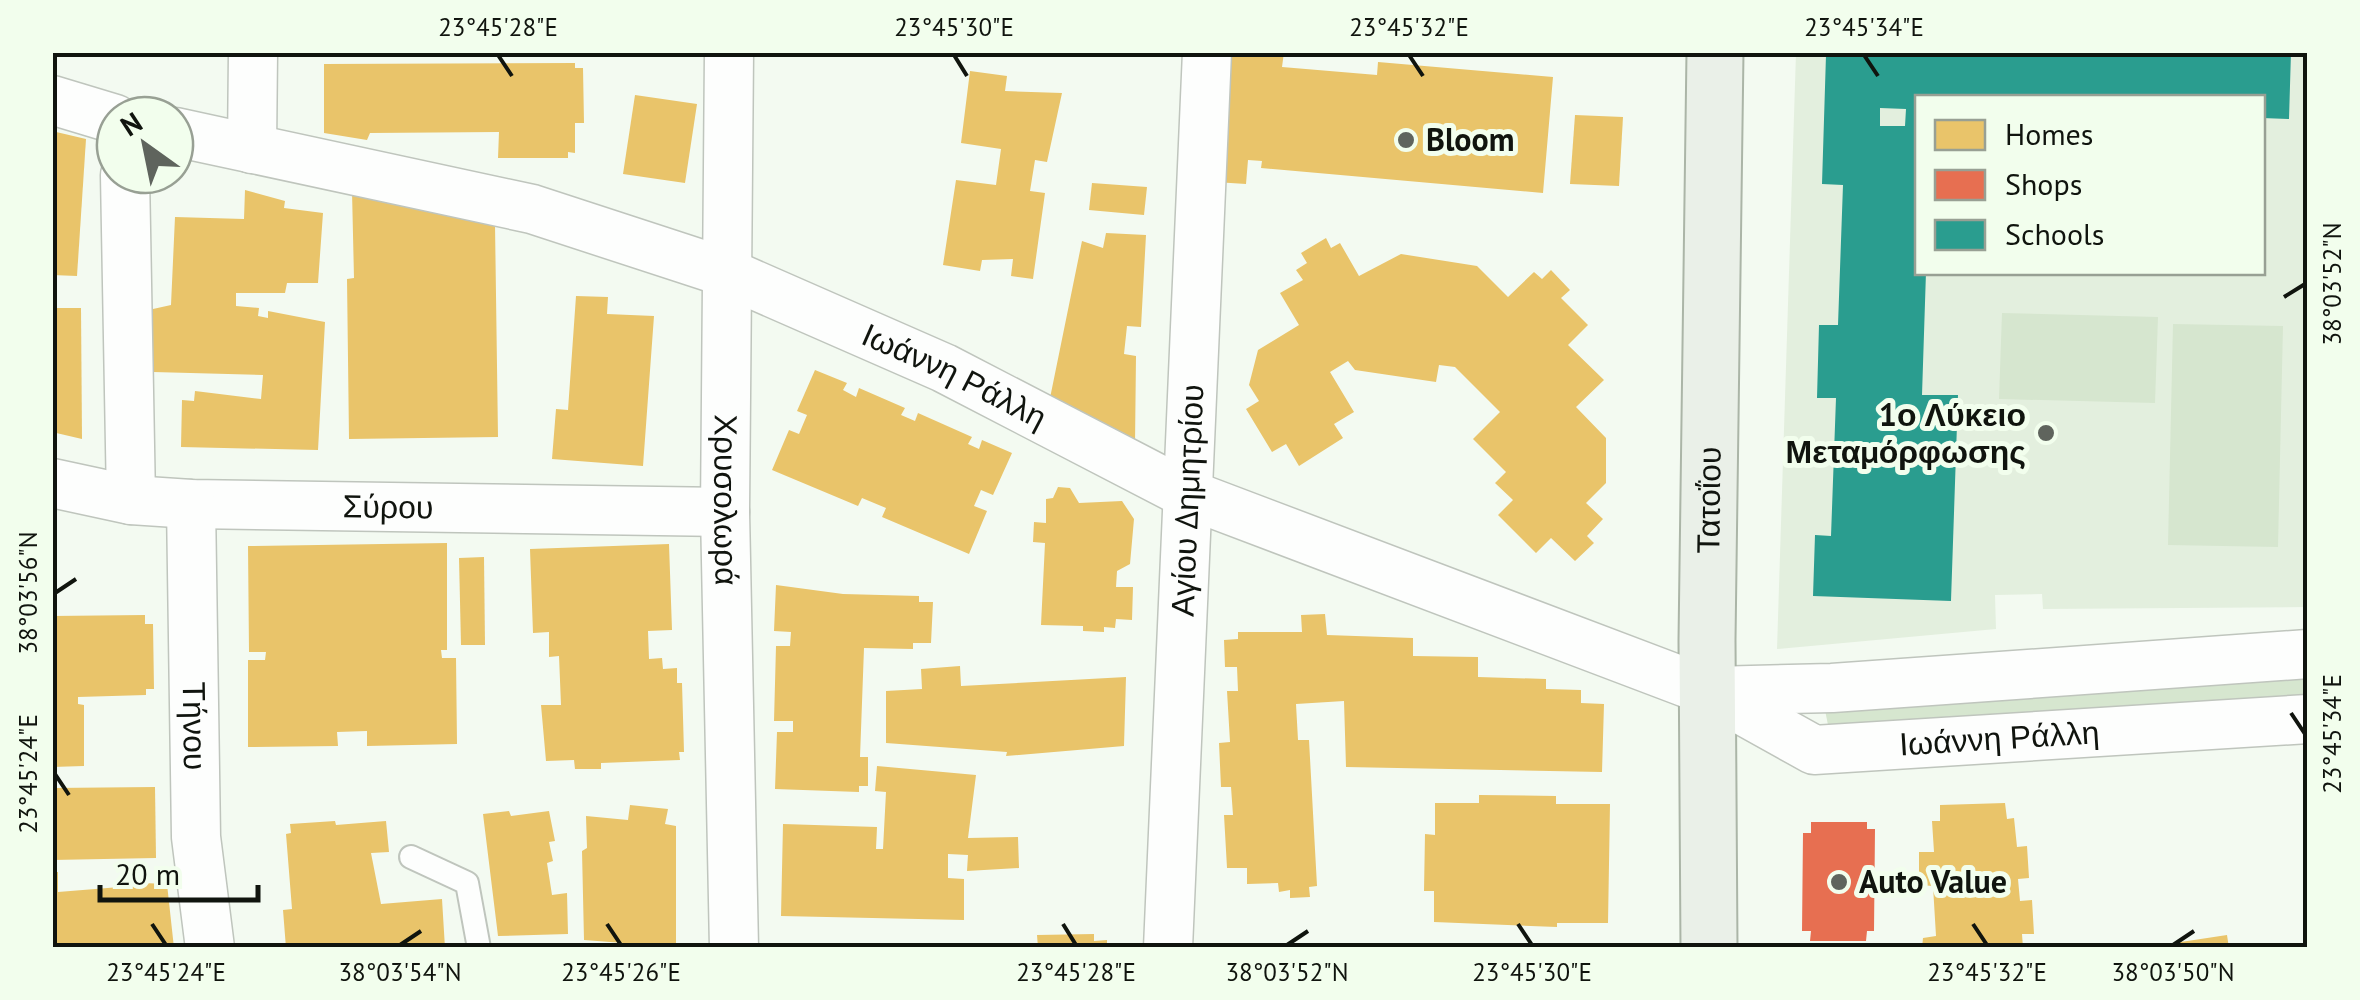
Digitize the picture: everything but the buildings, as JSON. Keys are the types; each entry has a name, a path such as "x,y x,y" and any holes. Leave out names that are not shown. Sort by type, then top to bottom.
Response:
{"main road":[{"name":"Τατοΐου","path":"1709,948 1715,52"}],"street":[{"path":"252,149 253,52"},
{"name":"Χρυσολωρά","path":"729,52 724,272 725,512 734,948"},
{"name":"Αγίου Δημητρίου","path":"1168,948 1207,52"},
{"path":"52,100 95,112"},
{"name":"Ιωάννη Ράλλη","path":"195,136 532,210 724,272 944,368 1185,493 1708,691 1814,750 2308,720"},
{"path":"124,195 131,500"},
{"name":"Σύρου","path":"52,483 131,500 191,504 725,512"},
{"name":"Τήνου","path":"191,504 196,836 210,948"},
{"name":"Ιωάννη Ράλλη","path":"1708,691 1832,688 2308,654"}],"lane":[{"path":"410,857 467,882 479,948"}],"shaded area":[{"name":"1ο Λύκειο Μεταμόρφωσης","path":"1796,53 2307,53 2307,607 2043,609 2042,594 1995,595 1996,629 1777,649"},
{"path":"2002,313 2158,317 2155,403 1999,399"},
{"path":"2173,324 2283,326 2278,547 2168,545"},
{"path":"2307,671 2307,704 1840,730 1828,725 1825,710"}],"place":[{"name":"Bloom","path":"1406,140"},
{"name":"1ο Λύκειο Μεταμόρφωσης","path":"2046,433"},
{"name":"Auto Value","path":"1839,882"}]}
